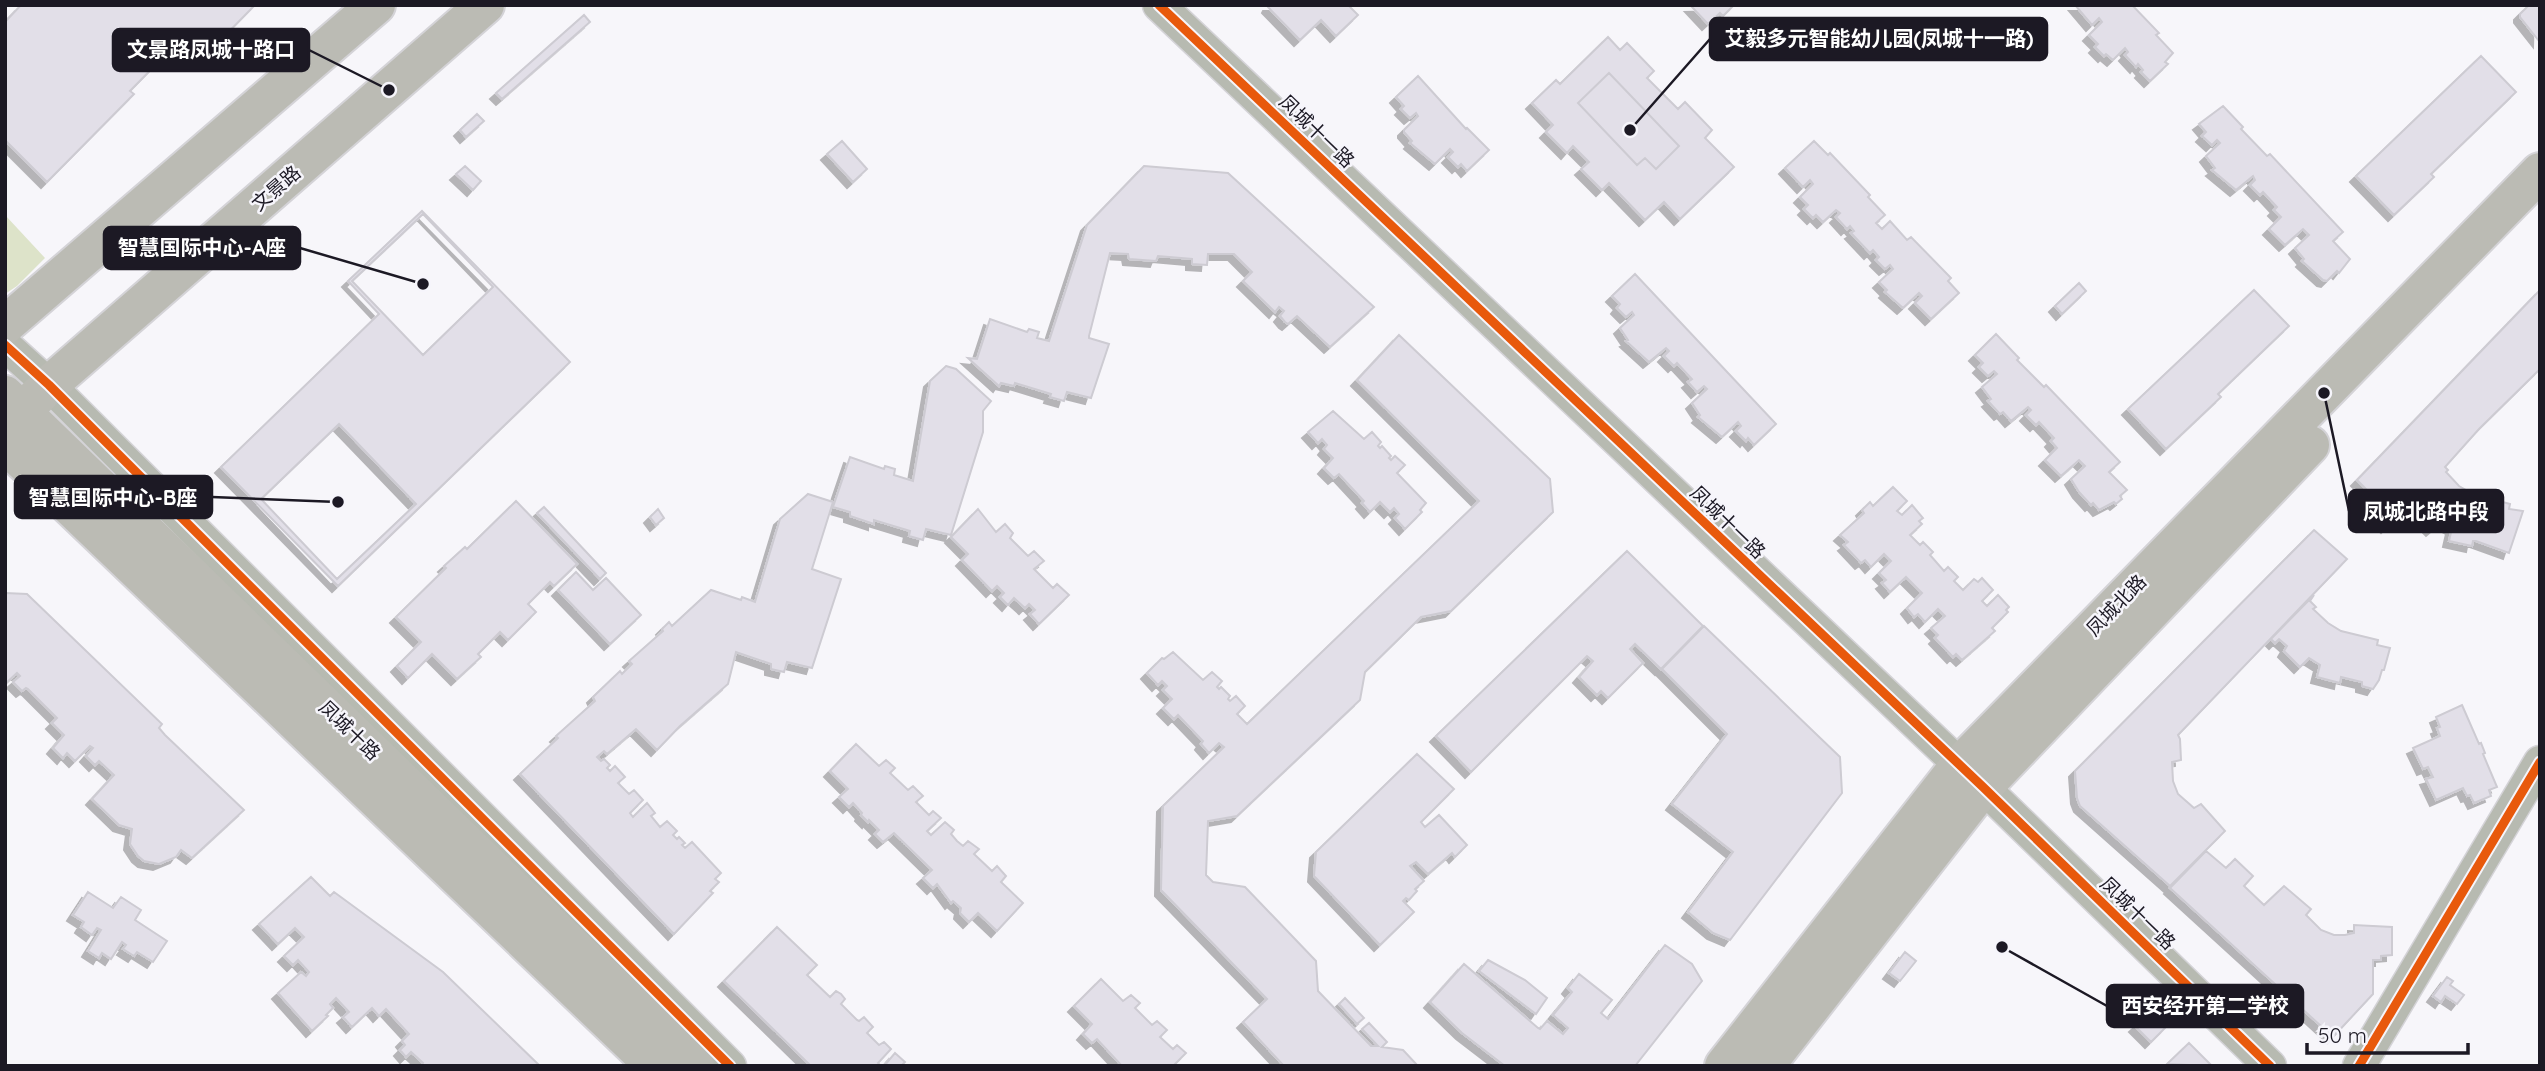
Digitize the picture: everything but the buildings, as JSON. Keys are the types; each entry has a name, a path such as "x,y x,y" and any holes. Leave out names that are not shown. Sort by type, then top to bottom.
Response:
{"main road":[{"path":"5,325 376,5"},
{"name":"文景路","path":"20,404 485,5"},
{"name":"凤城北路","path":"1724,1066 1971,776 2540,172"},
{"name":"凤城北路","path":"1765,1066 1971,776 2540,205"},
{"name":"凤城十路","path":"20,404 695,1066"},
{"name":"凤城十路","path":"5,444 655,1066"}],"street":[{"name":"凤城十一路","path":"1159,5 1971,776 2270,1066"},
{"path":"5,345 20,404 730,1066"},
{"path":"2359,1066 2540,762"}],"green space":[{"path":"5,215 45,258 5,294"}],"cycle path":[{"path":"1159,5 1983,787 2270,1066"},
{"path":"5,345 49,385 730,1066"},
{"path":"2359,1066 2540,762"}],"place":[{"name":"文景路凤城十路口","path":"389,90"},
{"name":"艾毅多元智能幼儿园(凤城十一路)","path":"1630,130"},
{"name":"智慧国际中心-A座","path":"423,284"},
{"name":"凤城北路中段","path":"2324,393"},
{"name":"智慧国际中心-B座","path":"338,502"},
{"name":"西安经开第二学校","path":"2002,947"}]}
